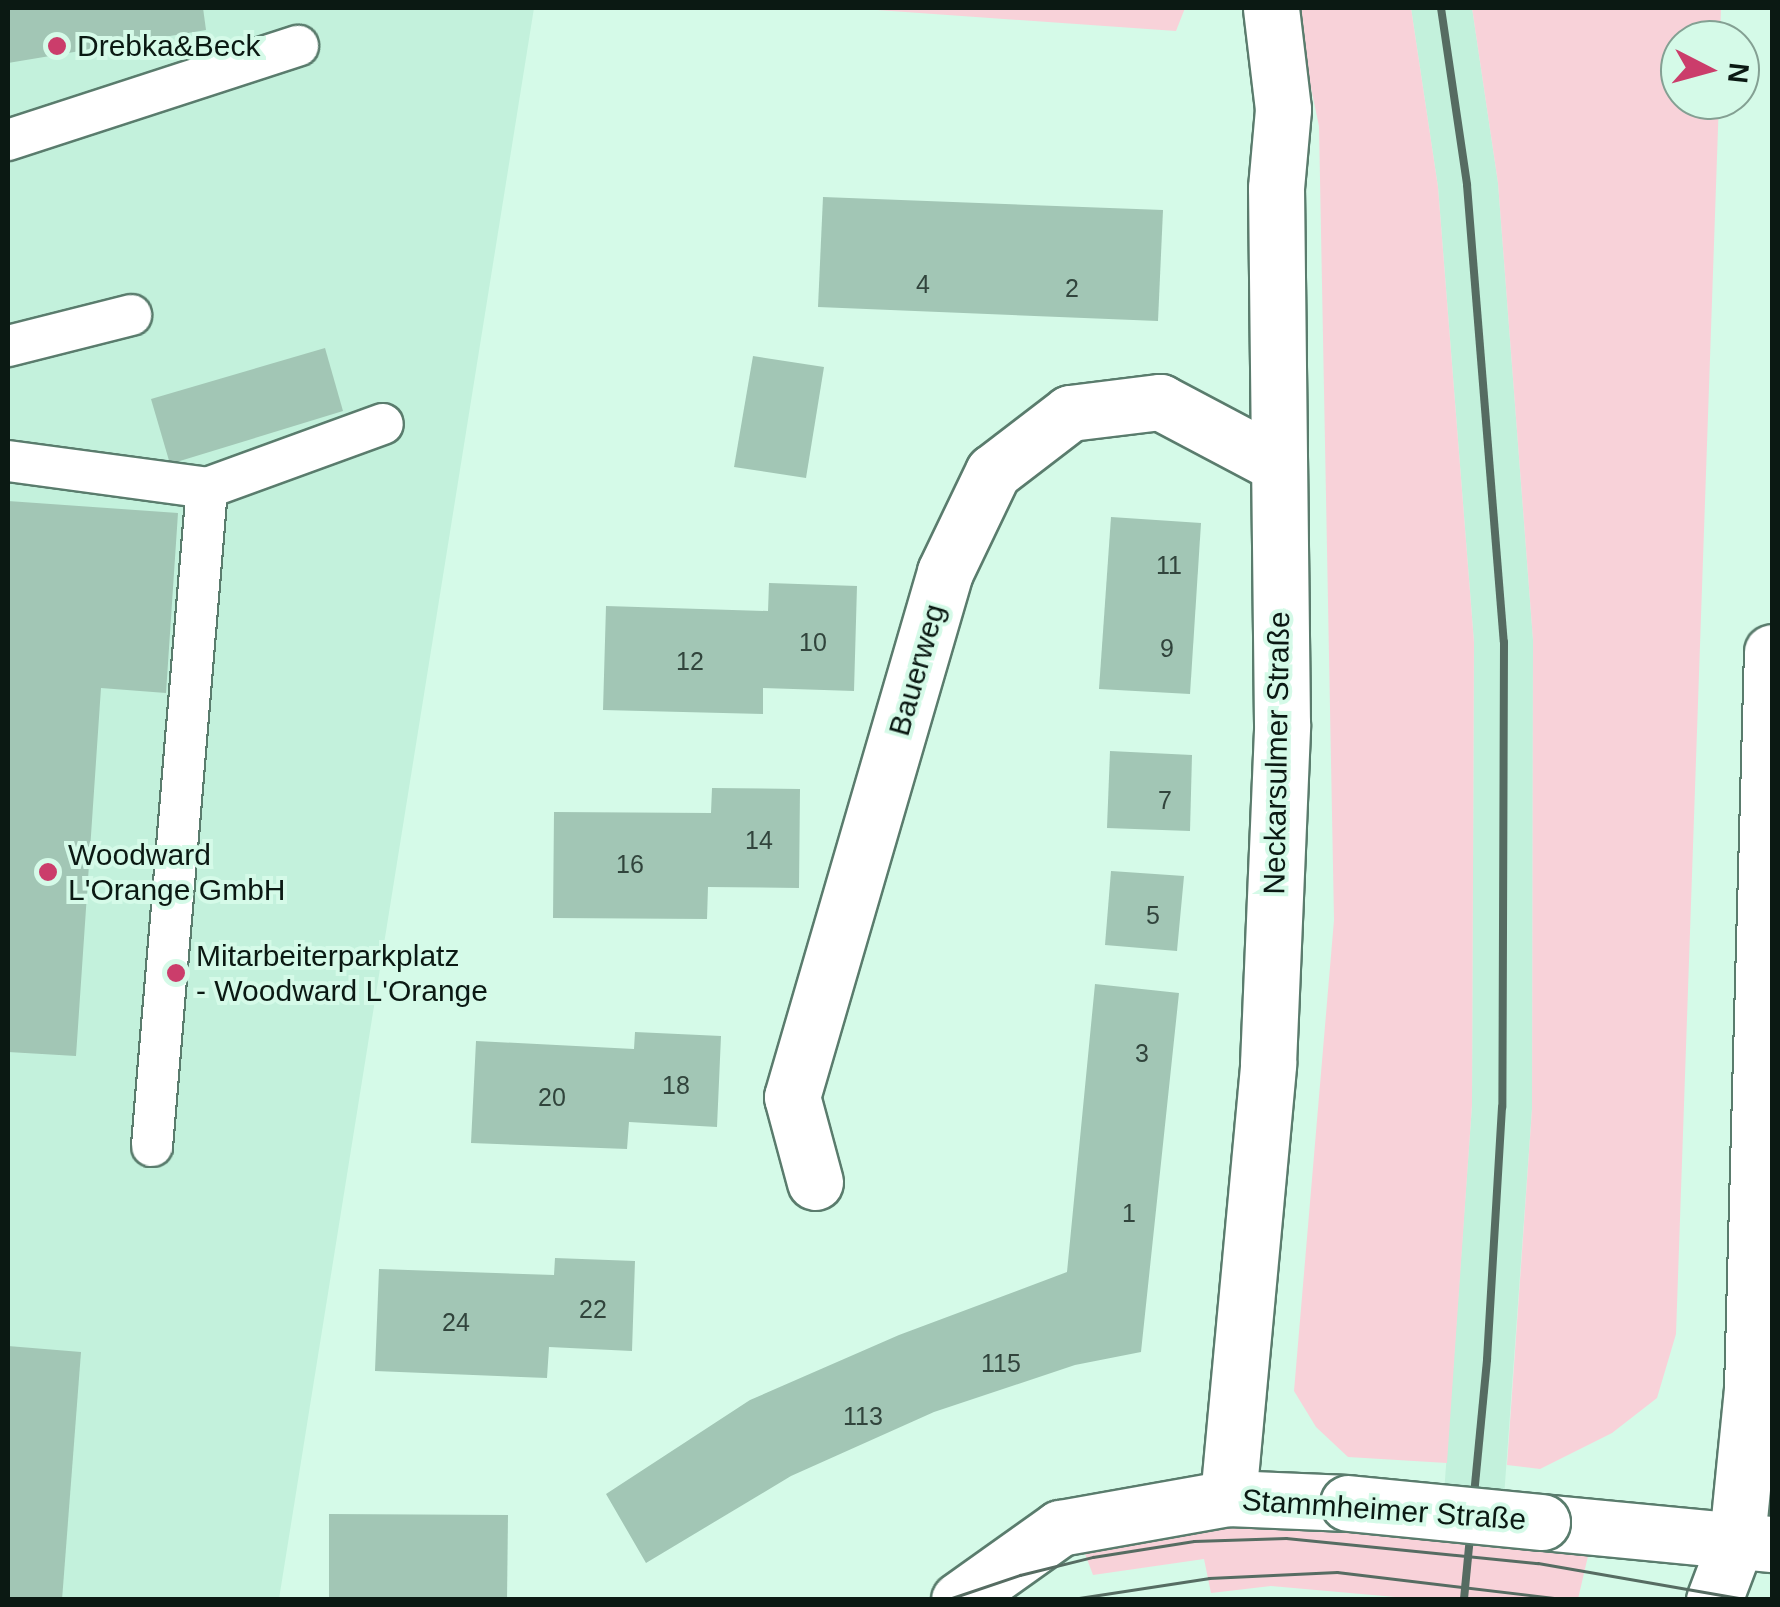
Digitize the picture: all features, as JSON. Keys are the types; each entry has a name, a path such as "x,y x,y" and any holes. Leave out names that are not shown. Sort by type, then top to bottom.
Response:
{"street":[{"name":"Neckarsulmer Straße","path":"1228,1498 1268,1064 1282,724 1276,188 1283,108 1271,8"},
{"name":"Bauerweg","path":"816,1182 792,1097 946,572 993,472 1070,414 1160,402 1277,464"},
{"path":"1714,1600 1755,1542 1752,1388 1764,1306 1772,652"},
{"name":"Stammheimer Straße","path":"959,1600 1060,1528 1228,1498 1348,1503 1755,1542"}],"lane":[{"path":"8,140 298,46"},
{"path":"8,346 130,315"},
{"path":"8,461 207,488 382,424"},
{"path":"152,1146 207,488"}],"shaded area":[{"path":"8,8 534,8 279,1599 8,1600"},
{"path":"849,8 1185,8 1176,31"},
{"path":"1294,8 1411,8 1438,187 1474,642 1472,1105 1447,1463 1348,1457 1316,1427 1294,1391 1334,920 1319,126"},
{"path":"1411,8 1472,8 1498,183 1533,640 1532,1109 1500,1553 1440,1549 1472,1105 1474,642 1438,187"},
{"path":"1472,8 1721,8 1721,20 1660,20 1660,120 1718,120 1676,1334 1657,1398 1612,1433 1540,1469 1507,1465 1532,1109 1533,640 1498,183"},
{"path":"1259,1513 1577,1546 1588,1556 1578,1599 1429,1600 1271,1586 1211,1593 1204,1559 1093,1575 1081,1543"}],"building":[{"name":"Drebka&Beck","path":"8,8 203,8 206,30 8,63"},
{"path":"823,197 1163,210 1158,321 818,307"},
{"path":"325,348 343,411 170,464 151,399"},
{"path":"753,356 824,367 806,478 734,467"},
{"name":"Woodward L'Orange GmbH","path":"8,501 178,513 166,693 101,688 76,1056 8,1052"},
{"path":"1111,517 1201,523 1190,694 1099,689"},
{"path":"769,583 857,586 854,691 763,688 763,714 603,710 606,606 768,611"},
{"path":"1110,751 1192,755 1190,831 1107,828"},
{"path":"712,788 800,789 799,888 708,887 707,919 553,918 554,812 711,813"},
{"path":"1111,871 1184,876 1177,951 1105,945"},
{"path":"1095,984 1179,993 1141,1352 1075,1365 934,1412 791,1476 646,1563 606,1494 750,1400 899,1335 1067,1272"},
{"path":"635,1032 721,1036 717,1127 629,1122 627,1149 471,1143 476,1041 634,1049"},
{"path":"555,1258 635,1261 632,1351 549,1347 547,1378 375,1371 379,1269 554,1275"},
{"path":"8,1346 81,1352 62,1600 8,1600"},
{"path":"329,1514 508,1515 507,1600 329,1600"}],"tram line":[{"path":"946,1600 1020,1575 1093,1557 1194,1541 1286,1538 1538,1563 1750,1600"},
{"path":"1066,1600 1209,1578 1337,1572 1572,1600"}],"railway":[{"path":"1441,8 1467,185 1504,642 1502,1107 1487,1360 1464,1600"}],"place":[{"name":"Drebka&Beck","path":"57,46"},
{"name":"Woodward L'Orange GmbH","path":"48,872"},
{"name":"Mitarbeiterparkplatz - Woodward L'Orange","path":"176,973"}]}
